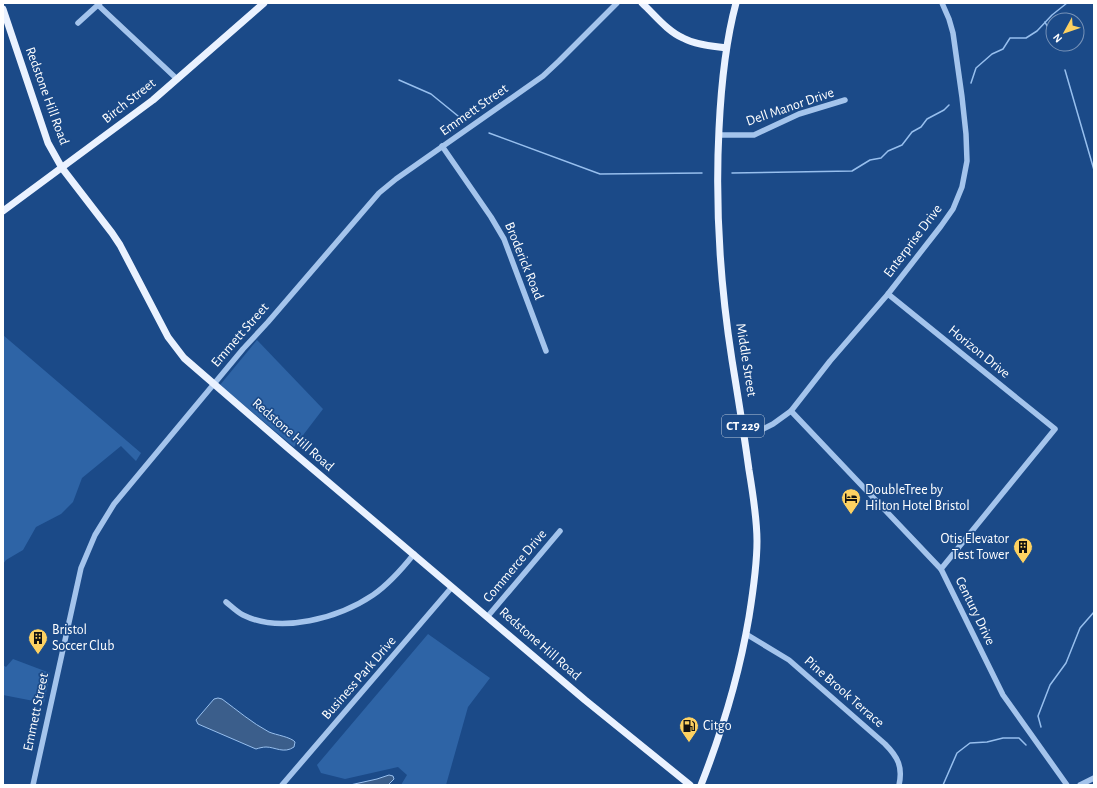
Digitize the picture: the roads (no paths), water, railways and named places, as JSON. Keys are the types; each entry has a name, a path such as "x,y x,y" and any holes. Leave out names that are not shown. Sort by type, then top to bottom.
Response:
{"main road":[{"name":"Birch Street","path":"3,211 142,108 178,79 264,3"},
{"path":"642,3 667,27 682,38 726,48"},
{"name":"Middle Street","path":"701,785 732,697 746,634 757,560 757,541 752,486 731,351 721,268 717,197 720,100 726,48 736,3"},
{"name":"Redstone Hill Road","path":"3,9 46,136 62,168 120,244 168,337 184,358 213,385 488,616 597,710 690,785"}],"street":[{"name":"Emmett Street","path":"33,785 80,568 95,535 114,504 244,348 371,201 396,179 543,76 617,3"},
{"name":"Enterprise Drive","path":"744,434 773,424 791,411 830,361 888,294 953,209 962,187 967,161 966,134 952,33 949,19 942,3"},
{"path":"78,23 99,4 178,79"},
{"name":"Dell Manor Drive","path":"719,135 754,135 799,114 845,100"},
{"name":"Broderick Road","path":"442,146 491,217 504,239 546,350"},
{"name":"Horizon Drive","path":"888,294 1055,429 941,569"},
{"name":"Century Drive","path":"791,411 941,569 1003,695 1067,785"},
{"name":"Commerce Drive","path":"488,616 560,531"},
{"path":"226,602 243,615 269,623 286,624 310,621 335,614 372,595 390,581 414,554"},
{"name":"Business Park Drive","path":"282,785 452,587"},
{"name":"Pine Brook Terrace","path":"746,634 789,660 885,744 899,763 901,774 899,785"},
{"path":"1080,785 1094,778"}],"waterway":[{"path":"971,83 976,68 992,54 1003,49 1010,38 1026,38 1037,31 1052,15 1067,3"},
{"path":"1065,70 1094,170"},
{"path":"399,80 431,94 458,116"},
{"path":"732,173 852,171 870,160 881,158 888,151 902,145 912,132 921,127 927,119 944,110 949,105"},
{"path":"489,133 600,174 702,173"},
{"path":"1041,727 1038,716 1050,685 1066,663 1080,628 1094,612"},
{"path":"943,785 957,753 970,743 987,742 1003,738 1019,738 1026,745"}],"place":[{"name":"DoubleTree by Hilton Hotel Bristol","path":"851,515"},
{"name":"Otis Elevator Test Tower","path":"1023,564"},
{"name":"Bristol Soccer Club","path":"38,655"},
{"name":"Citgo","path":"689,743"}]}
